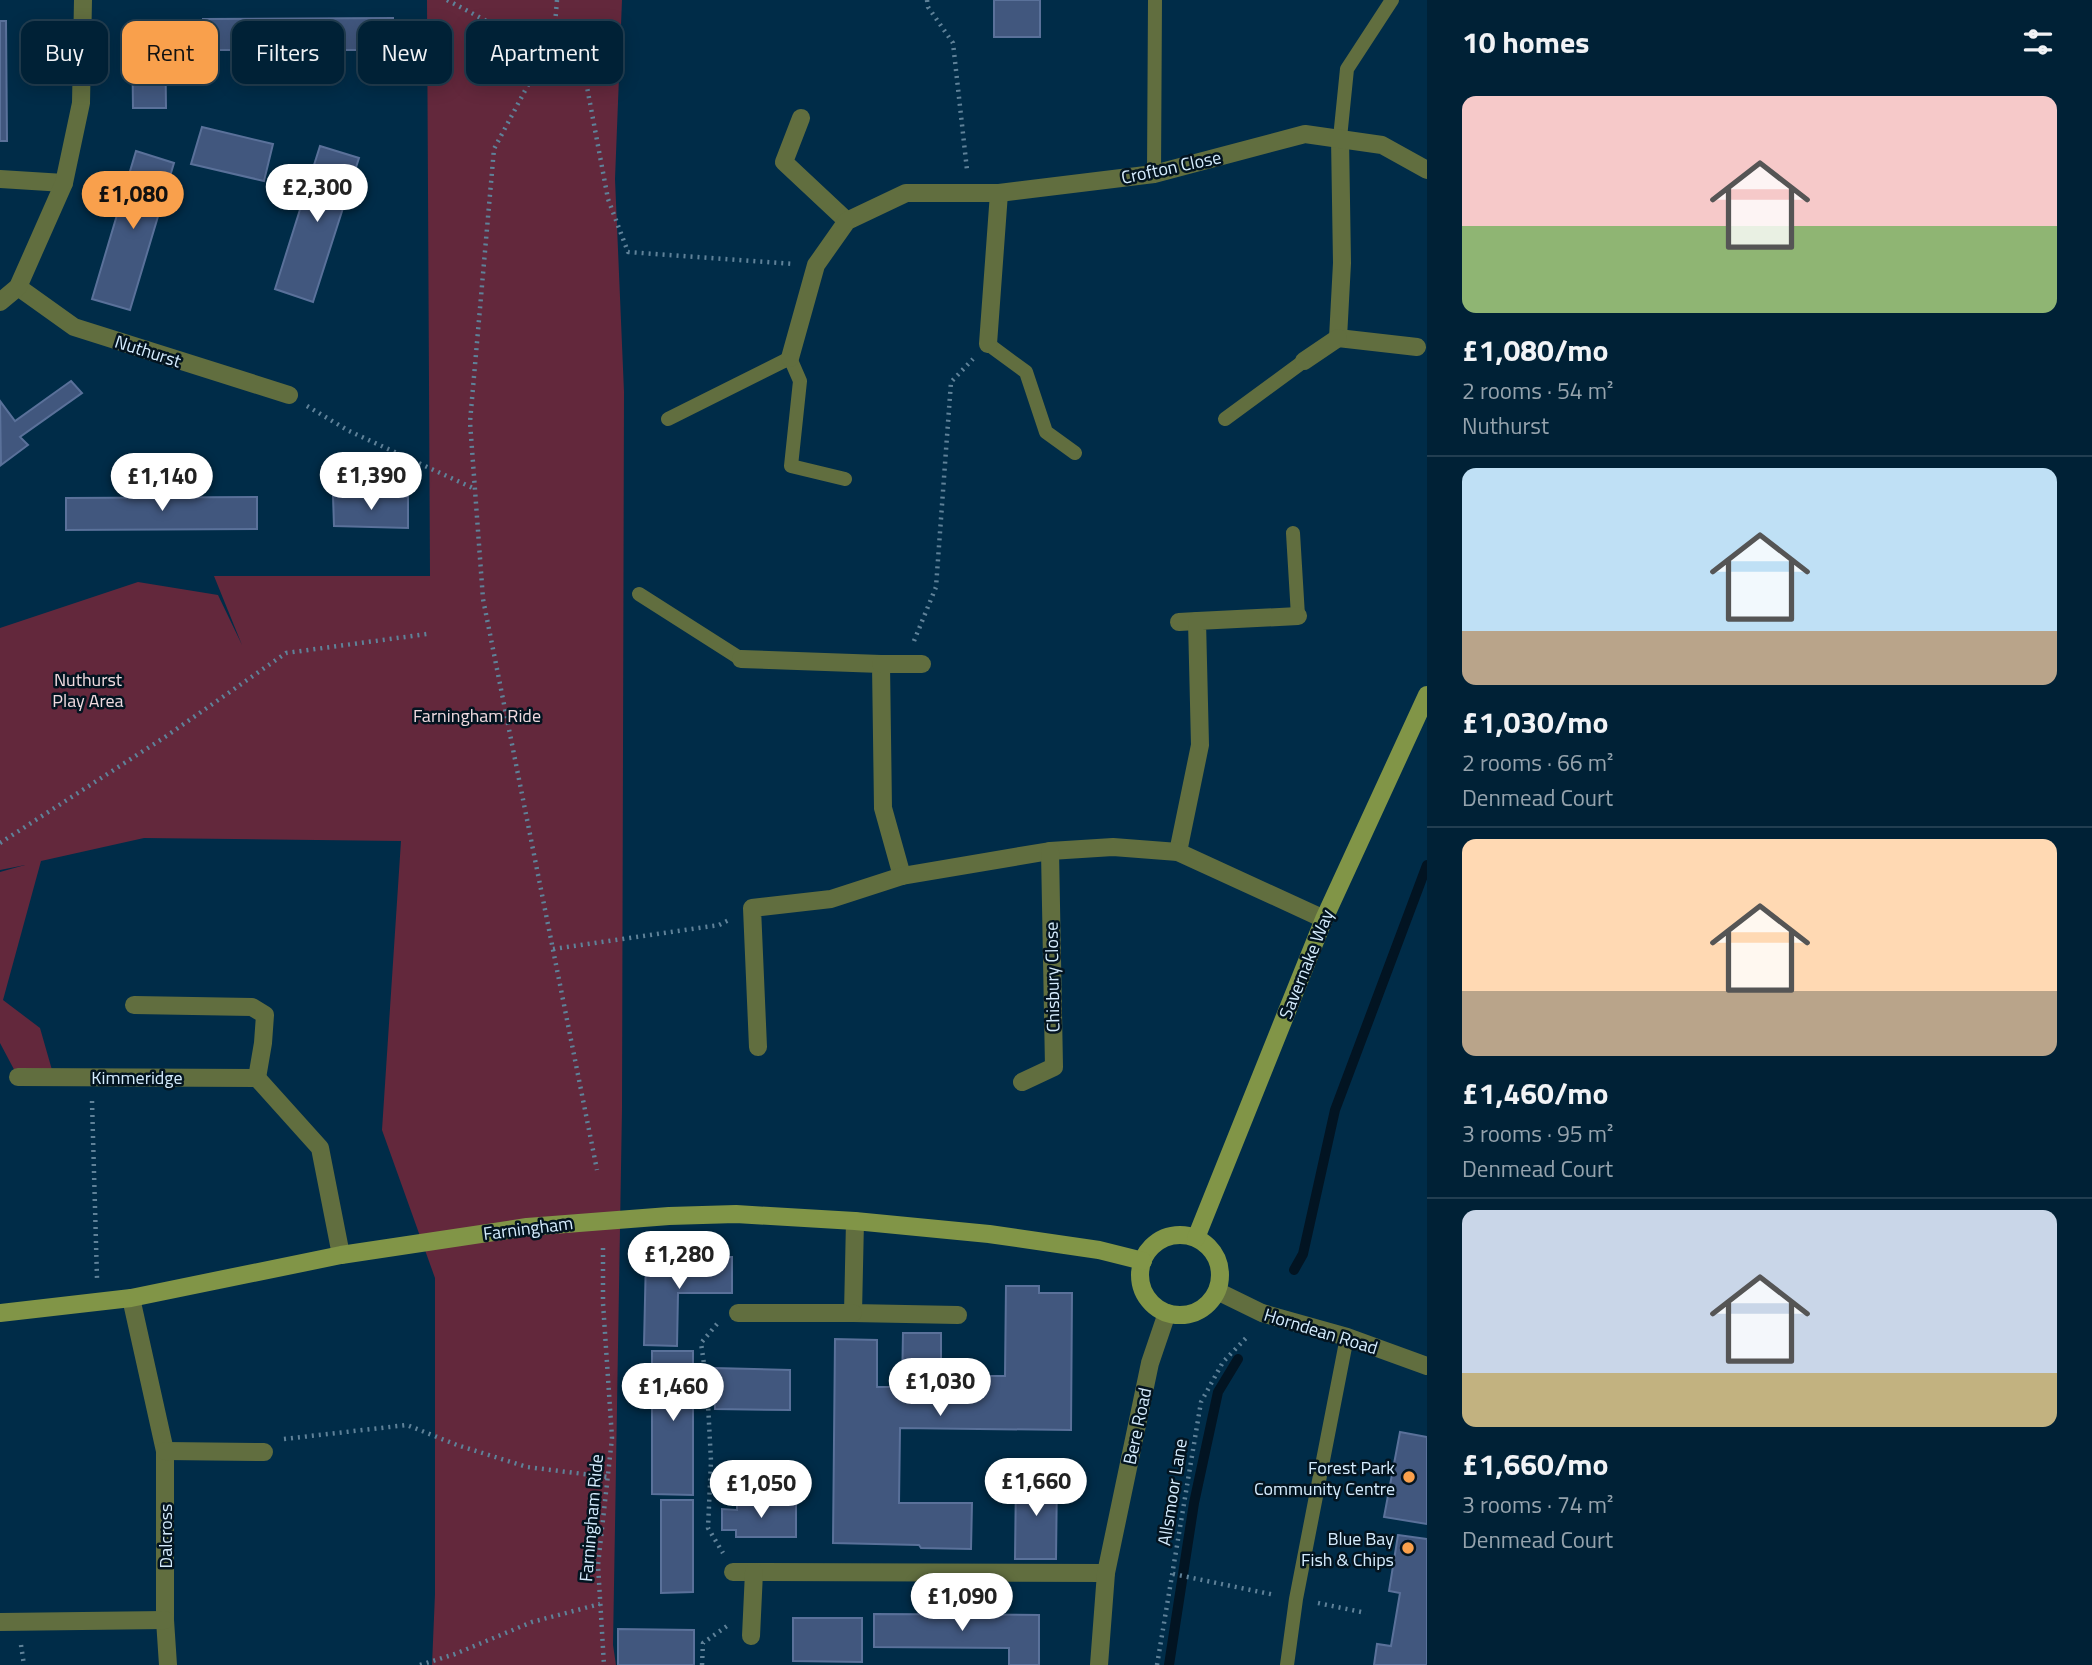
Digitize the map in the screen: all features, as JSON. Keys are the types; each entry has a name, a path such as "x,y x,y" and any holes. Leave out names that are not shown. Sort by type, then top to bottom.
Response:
{"street":[{"path":"0,302 18,287 64,183 81,103 83,0"},
{"path":"801,118 784,162 847,221"},
{"name":"Crofton Close","path":"790,358 816,265 847,221 906,192 999,193 1154,174 1305,134 1382,145 1427,170"},
{"path":"1338,338 1342,263 1340,138"},
{"path":"0,179 64,183"},
{"path":"988,344 999,193"},
{"name":"Nuthurst","path":"18,287 74,327 289,395"},
{"path":"1304,362 1338,338 1422,351"},
{"path":"1178,852 1200,745 1188,622 1298,616"},
{"path":"741,659 913,665"},
{"path":"881,664 883,808 902,876"},
{"name":"Savernake Way","path":"1196,1238 1324,919 1427,695"},
{"path":"758,1047 752,908 831,899 902,876 1049,851 1113,847 1178,852 1324,919"},
{"name":"Chisbury Close","path":"1022,1082 1054,1067 1049,851"},
{"path":"134,1005 251,1007 265,1015 257,1078 320,1148 341,1255"},
{"name":"Kimmeridge","path":"18,1077 257,1078"},
{"name":"Farningham","path":"0,1312 131,1298 341,1255 527,1227 601,1220 736,1214 855,1221 989,1234 1099,1250 1143,1261"},
{"path":"853,1313 855,1221"},
{"path":"1183,1235 1196,1238 1207,1245 1220,1267 1217,1291 1201,1310 1190,1314 1167,1313 1155,1307 1141,1285 1143,1261 1149,1250 1159,1241 1183,1235"},
{"name":"Horndean Road","path":"1217,1291 1262,1313 1347,1337 1427,1366"},
{"name":"Dalcross","path":"131,1298 165,1451 165,1620 168,1665"},
{"path":"738,1313 957,1315"},
{"name":"Bere Road","path":"1099,1665 1106,1573 1150,1363 1167,1313"},
{"path":"165,1451 264,1452"},
{"path":"733,1572 1106,1573"},
{"path":"751,1636 754,1572"},
{"path":"0,1622 165,1620"}],"lane":[{"path":"1154,174 1155,0"},
{"path":"1340,138 1347,69 1392,0"},
{"path":"988,344 1026,372 1046,432 1075,453"},
{"path":"668,419 790,358 800,382 790,466 845,479"},
{"path":"1225,419 1304,362"},
{"path":"1293,533 1298,616"},
{"path":"639,594 741,659"},
{"path":"1287,1665 1296,1599 1347,1337"}],"path":[{"path":"447,0 487,21"},
{"path":"555,21 557,0"},
{"path":"927,0 928,7 953,43 967,170 999,193"},
{"path":"528,84 494,149 470,422 483,598 597,1170"},
{"path":"585,84 608,199 628,252 816,265"},
{"path":"913,665 936,587 951,382 988,344"},
{"path":"289,395 349,431 475,489"},
{"path":"0,843 165,737 286,653 427,634"},
{"path":"553,949 719,925 752,908"},
{"path":"91,1077 98,1303"},
{"name":"Farningham Ride","path":"603,1248 603,1303 612,1438 598,1565 604,1665"},
{"path":"733,1572 709,1528 711,1461 707,1385 701,1343 726,1314 738,1313"},
{"name":"Allsmoor Lane","path":"1157,1665 1201,1402 1223,1362 1246,1338"},
{"path":"264,1452 275,1440 407,1425 457,1445 527,1467 608,1477"},
{"path":"1173,1574 1366,1612"},
{"path":"420,1665 455,1654 531,1622 600,1604"},
{"path":"702,1665 703,1643 752,1613"}],"green space":[{"name":"Farningham Ride","path":"427,0 622,0 621,21 466,21 466,84 619,84 615,179 624,392 622,1109 613,1645 616,1665 432,1665 435,1594 435,1278 382,1130 401,841 144,838 41,861 3,1000 40,1028 54,1077 18,1077 0,1043 0,872 25,865 0,870 0,628 138,582 218,595 242,645 214,576 430,576 427,84 452,84 452,21 427,21"}],"building":[{"path":"994,0 1040,0 1040,37 994,37"},
{"path":"393,18 393,21 358,21 358,50 344,50 344,21 232,21 232,50 218,50 218,21 203,19"},
{"path":"0,21 6,21 7,141 0,141"},
{"path":"133,84 166,84 166,108 133,108"},
{"path":"202,127 273,144 264,181 191,164"},
{"path":"320,146 359,158 313,302 275,289"},
{"path":"136,151 174,163 130,310 92,299"},
{"path":"71,381 82,393 20,437 28,445 1,465 0,401 15,421"},
{"path":"333,496 408,497 408,528 334,526"},
{"path":"257,497 257,529 66,530 66,498"},
{"path":"646,1256 732,1257 732,1293 678,1293 677,1346 644,1345"},
{"path":"1006,1286 1039,1286 1039,1293 1072,1293 1071,1430 900,1428 899,1503 972,1503 971,1549 833,1543 835,1339 877,1340 877,1387 902,1387 903,1333 941,1333 941,1376 1005,1376"},
{"path":"652,1351 693,1351 693,1495 652,1494"},
{"path":"714,1368 790,1370 790,1410 715,1409"},
{"name":"Forest Park Community Centre","path":"1400,1432 1427,1437 1427,1524 1384,1517"},
{"path":"1016,1476 1057,1476 1056,1559 1015,1559"},
{"path":"661,1500 693,1500 693,1592 661,1593"},
{"path":"737,1503 796,1503 796,1537 736,1537 736,1530 722,1530 722,1509 737,1510"},
{"path":"1398,1535 1427,1539 1427,1665 1374,1665 1377,1644 1391,1646 1400,1593 1389,1591"},
{"path":"874,1614 1039,1615 1039,1665 1009,1665 1009,1648 874,1647"},
{"path":"793,1618 862,1618 862,1662 793,1661"},
{"path":"618,1629 694,1630 694,1665 618,1665"}],"waterway":[{"path":"1294,1270 1303,1254 1335,1110 1427,865"},
{"path":"1169,1665 1194,1503 1218,1392 1238,1359"}],"place":[{"name":"Forest Park Community Centre","path":"1409,1477"},
{"name":"Blue Bay Fish & Chips","path":"1408,1548"}],"park label":[{"name":"Nuthurst Play Area","path":"88,689"}]}
